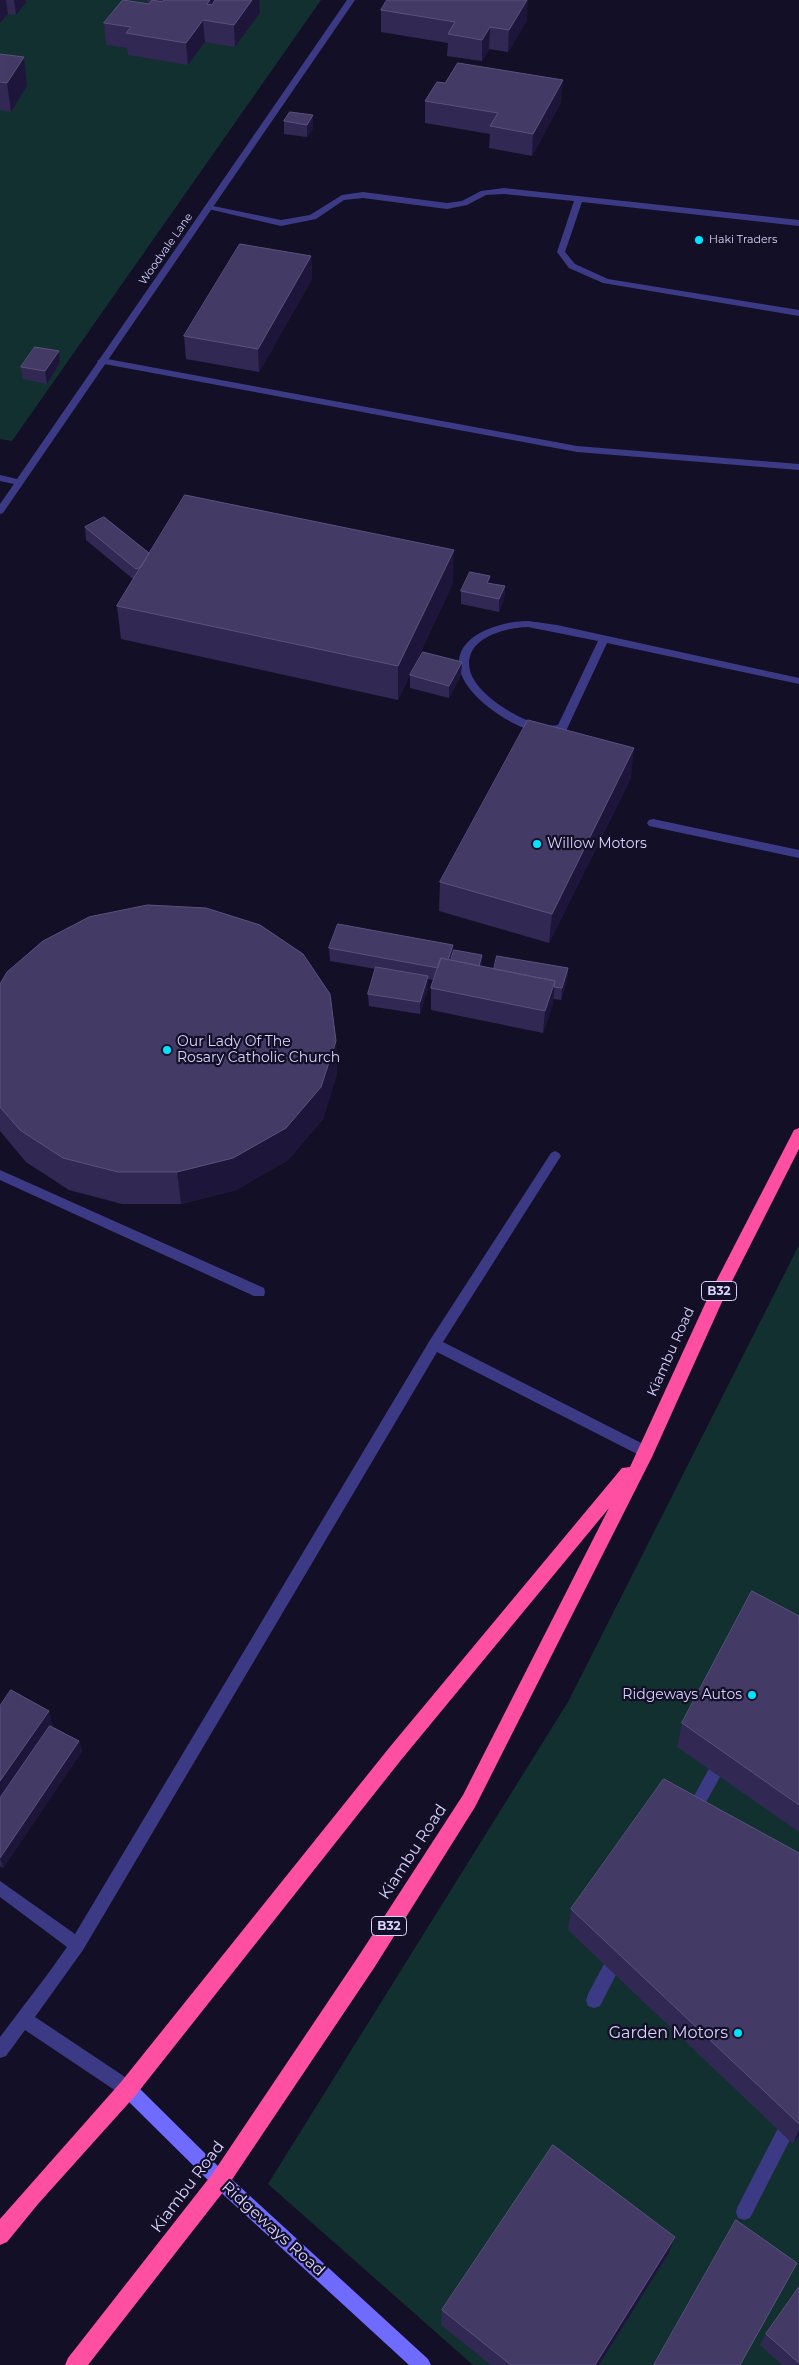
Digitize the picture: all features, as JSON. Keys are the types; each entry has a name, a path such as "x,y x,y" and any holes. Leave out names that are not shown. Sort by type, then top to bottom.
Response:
{"highway":[{"name":"Kiambu Road","path":"76,2364 220,2180 367,1961 469,1801 646,1452 718,1294 799,1134"},
{"name":"Kiambu Road","path":"0,2235 31,2197 128,2089 395,1754 646,1452"}],"street":[{"name":"Woodvale Lane","path":"0,511 18,482 350,0"},
{"path":"208,208 281,223 313,217 342,198 363,195 447,206 464,203 484,193 504,190 799,223"},
{"path":"579,199 561,252 572,266 606,281 799,313"},
{"path":"102,361 578,449 799,467"},
{"path":"0,478 18,482"},
{"path":"604,639 562,728 554,731 545,731 505,715 468,679 465,660 469,647 485,633 521,624 604,639 799,681"},
{"path":"653,823 799,854"},
{"path":"0,2050 24,2020 76,1945 435,1344 555,1156"},
{"path":"0,1175 259,1292"},
{"path":"435,1344 646,1452"},
{"path":"685,1828 727,1750"},
{"path":"0,1888 76,1945"},
{"path":"594,2000 625,1940"},
{"path":"24,2020 128,2089"},
{"name":"Ridgeways Road","path":"128,2089 220,2180 422,2365"},
{"path":"744,2212 799,2105"}],"green space":[{"path":"0,0 321,0 12,441 0,439"},
{"path":"799,1245 799,2365 473,2365 268,2184 568,1702"}],"building":[{"path":"123,0 149,4 152,0 162,2 164,0 210,0 207,4 212,5 215,0 252,0 234,25 203,20 186,43 126,33 131,27 104,23"},
{"path":"387,0 527,0 509,30 490,27 482,40 448,34 455,22 381,10"},
{"path":"0,54 24,57 7,83 0,82"},
{"path":"458,63 563,80 533,134 490,126 498,113 425,101 437,82 445,83"},
{"path":"290,112 313,115 307,125 284,121"},
{"path":"240,244 311,256 258,349 184,336"},
{"path":"35,347 59,351 45,371 21,367"},
{"path":"185,495 454,550 398,666 117,606"},
{"path":"104,517 149,553 141,567 136,569 85,527"},
{"path":"470,572 490,576 487,583 505,586 499,599 461,591"},
{"path":"423,652 462,662 449,686 410,675"},
{"name":"Willow Motors","path":"528,720 634,748 552,914 440,882"},
{"name":"Our Lady Of The Rosary Catholic Church","path":"148,905 206,908 260,925 303,954 330,994 336,1041 321,1087 286,1128 233,1158 177,1172 118,1172 63,1158 20,1130 0,1107 0,984 7,972 43,941 89,917"},
{"path":"338,924 453,945 448,960 441,958 438,968 329,948"},
{"path":"454,950 482,955 479,966 451,960"},
{"path":"497,956 568,968 562,988 554,987 555,981 494,969"},
{"path":"441,958 555,981 545,1011 431,988"},
{"path":"376,967 428,976 420,1002 368,994"},
{"name":"Ridgeways Autos","path":"752,1591 799,1616 799,1805 682,1723"},
{"path":"11,1690 49,1711 0,1781 0,1706"},
{"path":"50,1726 79,1741 0,1858 0,1798"},
{"name":"Garden Motors","path":"664,1779 799,1853 799,2124 571,1909"},
{"path":"553,2145 675,2237 595,2365 511,2365 442,2310"},
{"path":"736,2220 797,2263 740,2365 654,2365"},
{"path":"799,2287 799,2363 766,2334"}],"place":[{"name":"Haki Traders","path":"699,240"},
{"name":"Willow Motors","path":"537,844"},
{"name":"Our Lady Of The Rosary Catholic Church","path":"167,1050"},
{"name":"Ridgeways Autos","path":"752,1695"},
{"name":"Garden Motors","path":"738,2033"}]}
